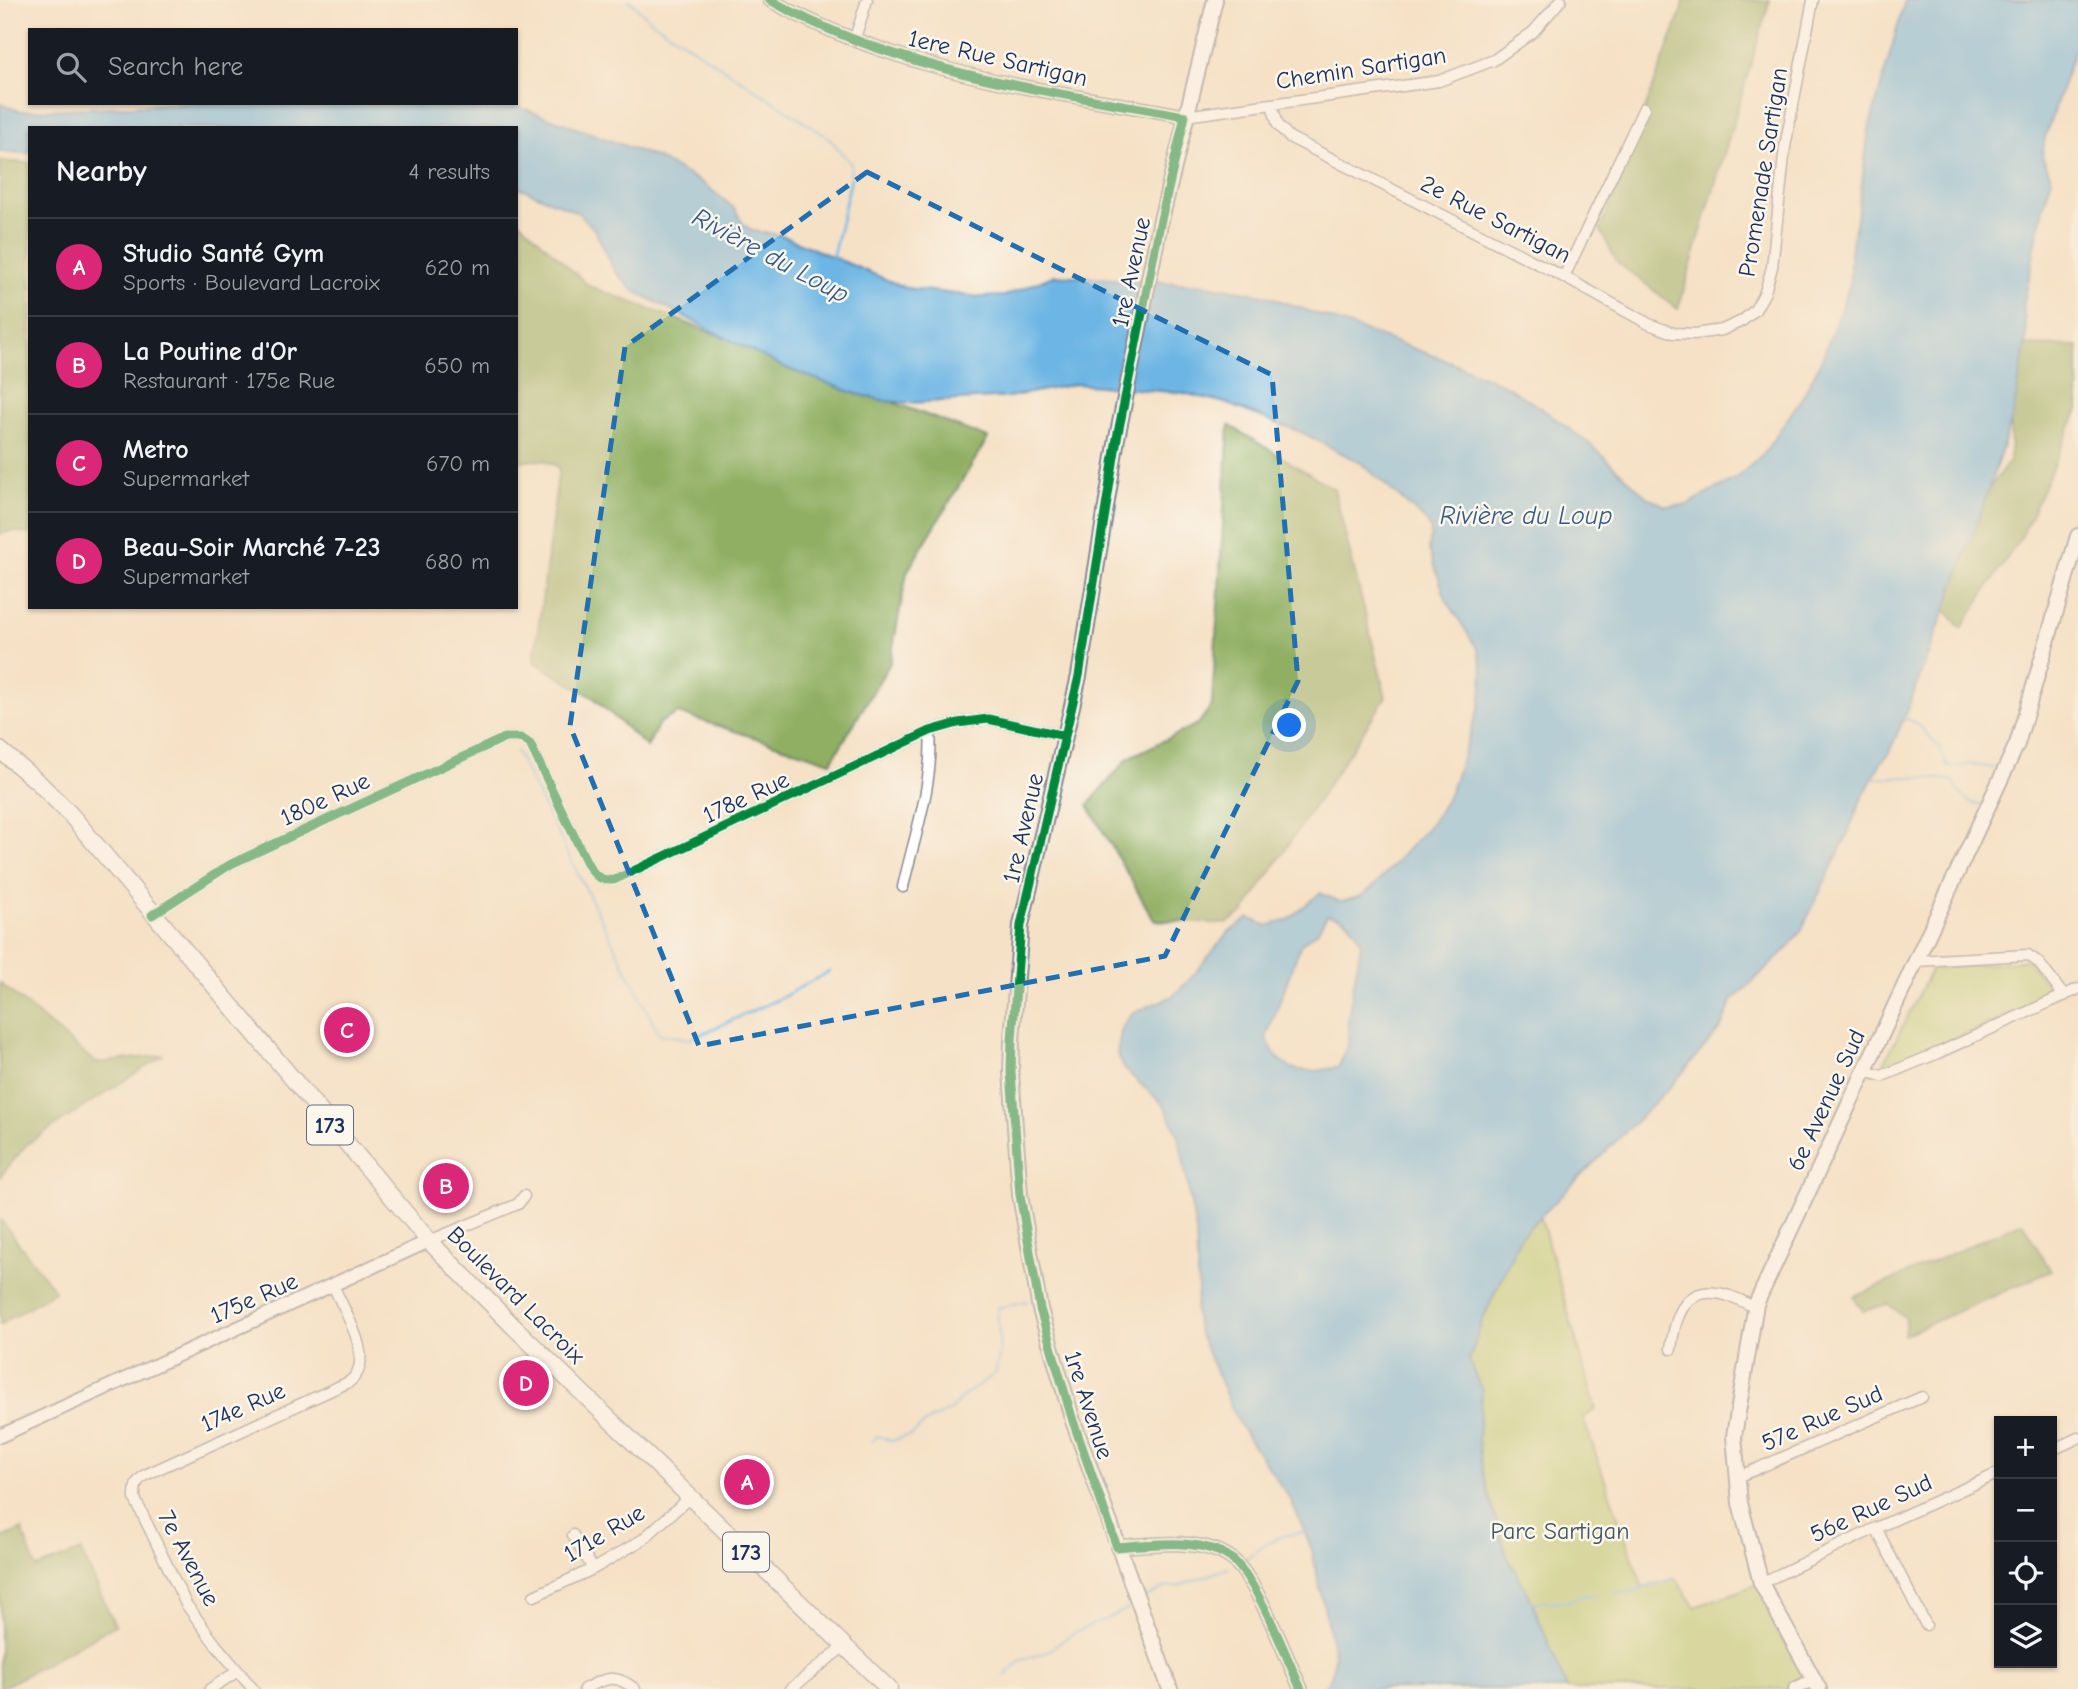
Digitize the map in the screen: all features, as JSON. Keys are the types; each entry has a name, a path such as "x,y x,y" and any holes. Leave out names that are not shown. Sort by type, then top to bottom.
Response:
{"main road":[{"name":"1re Avenue","path":"1170,1689 1073,1421 1040,1309 1020,1195 1012,1084 1013,1014 1021,925 1079,676 1117,438 1160,224 1215,0"},
{"name":"6e Avenue Sud","path":"1816,1684 1761,1583 1740,1503 1734,1436 1755,1307 2017,744 2078,536"},
{"name":"Boulevard Lacroix","path":"0,750 70,814 152,915 429,1241 889,1689"}],"street":[{"name":"1ere Rue Sartigan","path":"770,0 801,18 854,41 921,64 988,80 1185,116"},
{"path":"854,41 867,0"},
{"name":"Chemin Sartigan","path":"1185,116 1439,81 1494,60 1533,32 1561,0"},
{"name":"Promenade Sartigan","path":"1721,330 1742,321 1755,310 1765,292 1772,267 1785,147 1813,0"},
{"name":"2e Rue Sartigan","path":"1272,105 1278,125 1289,137 1564,277 1649,324 1674,332 1695,334 1721,330"},
{"path":"1564,277 1644,108"},
{"name":"178e Rue","path":"521,738 536,752 586,861 594,875 603,881 614,880 930,731 958,723 988,719 1065,736"},
{"path":"903,887 929,774 932,754 930,731"},
{"name":"180e Rue","path":"152,915 231,864 504,738 521,738"},
{"path":"1916,961 2028,955 2038,962 2064,996"},
{"path":"1864,1072 1882,1076 2078,989"},
{"name":"175e Rue","path":"0,1436 518,1203 524,1196"},
{"name":"174e Rue","path":"145,1475 358,1376 362,1366 362,1352 333,1286"},
{"path":"1671,1349 1673,1327 1686,1301 1705,1292 1729,1296 1755,1307"},
{"name":"57e Rue Sud","path":"1738,1477 1922,1397"},
{"path":"2057,1448 2078,1438"},
{"name":"7e Avenue","path":"145,1475 137,1481 135,1499 172,1578 186,1604 253,1689"},
{"name":"56e Rue Sud","path":"1761,1583 1994,1475"},
{"name":"171e Rue","path":"534,1596 593,1569 642,1540 690,1498"},
{"path":"1876,1528 1926,1625"},
{"path":"573,1535 593,1569"},
{"path":"1117,1547 1187,1545 1230,1557 1254,1588 1301,1689"},
{"path":"791,1689 844,1646"},
{"path":"210,1689 238,1671"},
{"path":"584,1689 613,1678 635,1689"},
{"path":"1795,1689 1816,1684"}],"highlighted area":[{"path":"867,172 1272,375 1298,681 1165,956 699,1046 570,726 625,347"}],"green space":[{"path":"1683,0 1770,0 1678,309 1617,262 1600,230 1681,12"},
{"path":"0,161 28,163 28,534 12,531 0,534"},
{"path":"518,220 589,286 734,341 783,367 854,393 892,402 988,438 907,572 890,663 831,762 678,713 659,723 647,747 594,698 534,662 559,467 543,460 518,461"},
{"path":"2025,345 2078,346 2078,410 2023,534 1961,629 1945,609 1989,488 2010,461 2011,420"},
{"path":"1229,425 1334,489 1386,697 1244,912 1226,924 1154,920 1088,805 1128,758 1198,724 1212,705"},
{"path":"2027,960 2055,995 1884,1070 1882,1067 1931,970"},
{"path":"0,983 96,1063 164,1055 27,1144 0,1177"},
{"name":"Parc Sartigan","path":"1540,1215 1596,1409 1583,1418 1643,1588 1675,1578 1695,1607 1761,1583 1813,1680 1795,1689 1567,1689 1532,1602 1506,1554 1482,1471 1478,1438 1482,1391 1469,1362 1482,1321 1520,1237"},
{"path":"0,1219 55,1291 0,1325"},
{"path":"2022,1222 2051,1271 1904,1335 1906,1318 1888,1304 1863,1311 1854,1297"},
{"path":"22,1529 36,1568 81,1551 115,1625 0,1689 0,1539"}],"water":[{"name":"Rivière du Loup","path":"1905,0 2078,0 2078,40 2045,137 2042,156 2052,178 2043,208 2023,307 2027,334 2013,415 1977,524 1888,755 1881,762 1860,802 1801,931 1786,950 1732,1001 1721,1028 1672,1085 1520,1237 1482,1321 1469,1361 1482,1391 1478,1438 1482,1471 1506,1554 1529,1595 1567,1689 1323,1689 1332,1675 1334,1655 1312,1550 1292,1502 1239,1424 1198,1331 1195,1311 1198,1292 1196,1232 1179,1136 1164,1105 1125,1070 1117,1053 1122,1028 1132,1013 1173,996 1228,933 1249,918 1266,926 1288,920 1320,893 1341,902 1361,896 1376,884 1432,822 1450,793 1480,705 1483,673 1478,650 1446,599 1429,550 1431,530 1427,522 1361,463 1303,433 1222,402 1183,393 1076,384 1009,397 909,403 885,401 854,393 783,367 634,291 615,272 595,230 579,213 518,187 518,126 28,126 28,153 0,152 0,104 20,111 152,105 514,105 655,157 703,183 735,209 743,224 753,231 781,235 906,288 980,297 1005,296 1055,275 1207,285 1264,295 1451,362 1506,386 1590,444 1647,497 1666,506 1687,505 1738,477 1764,453 1803,396 1822,359 1850,284 1850,252 1869,129","holes":["1327,915 1339,917 1356,931 1361,943 1348,1017 1348,1045 1339,1066 1315,1071 1298,1070 1278,1058 1266,1038 1301,944 1317,932"]}],"waterway":[{"name":"Rivière du Loup","path":"629,0 650,20 829,138 851,164 850,183 832,259"},
{"path":"1902,716 1929,736 1947,765 1954,767 1968,764 1999,769"},
{"path":"516,751 659,1034 690,1039 781,998 830,971"},
{"path":"1873,778 1914,777 1954,781 1965,798 1983,806"},
{"path":"872,1442 877,1436 892,1441 913,1434 926,1422 949,1411 965,1395 995,1374 1000,1352 997,1308 1027,1301"},
{"path":"1243,1561 1271,1541 1285,1535 1304,1532"},
{"path":"1145,1598 1164,1588 1179,1586 1228,1568"},
{"path":"1614,1593 1632,1592 1675,1578"},
{"path":"1531,1602 1570,1601 1580,1596 1597,1595"},
{"path":"1005,1676 1019,1661 1048,1651 1072,1634 1128,1609"}],"cycle path":[{"path":"770,0 819,25 920,62 1025,87 1185,116 1160,224 1117,438 1079,676 1021,925 1011,1072 1020,1195 1040,1309 1073,1421 1117,1547 1190,1545 1204,1547 1229,1557 1239,1566 1259,1597 1301,1689"},
{"path":"152,915 231,864 504,738 521,738 530,744 589,866 600,878 614,880 930,731 958,723 988,719 1065,736"}],"place":[{"name":"Metro","path":"347,1030"},
{"name":"La Poutine d'Or","path":"446,1186"},
{"name":"Beau-Soir Marché 7-23","path":"526,1383"},
{"name":"Studio Santé Gym","path":"747,1482"}]}
